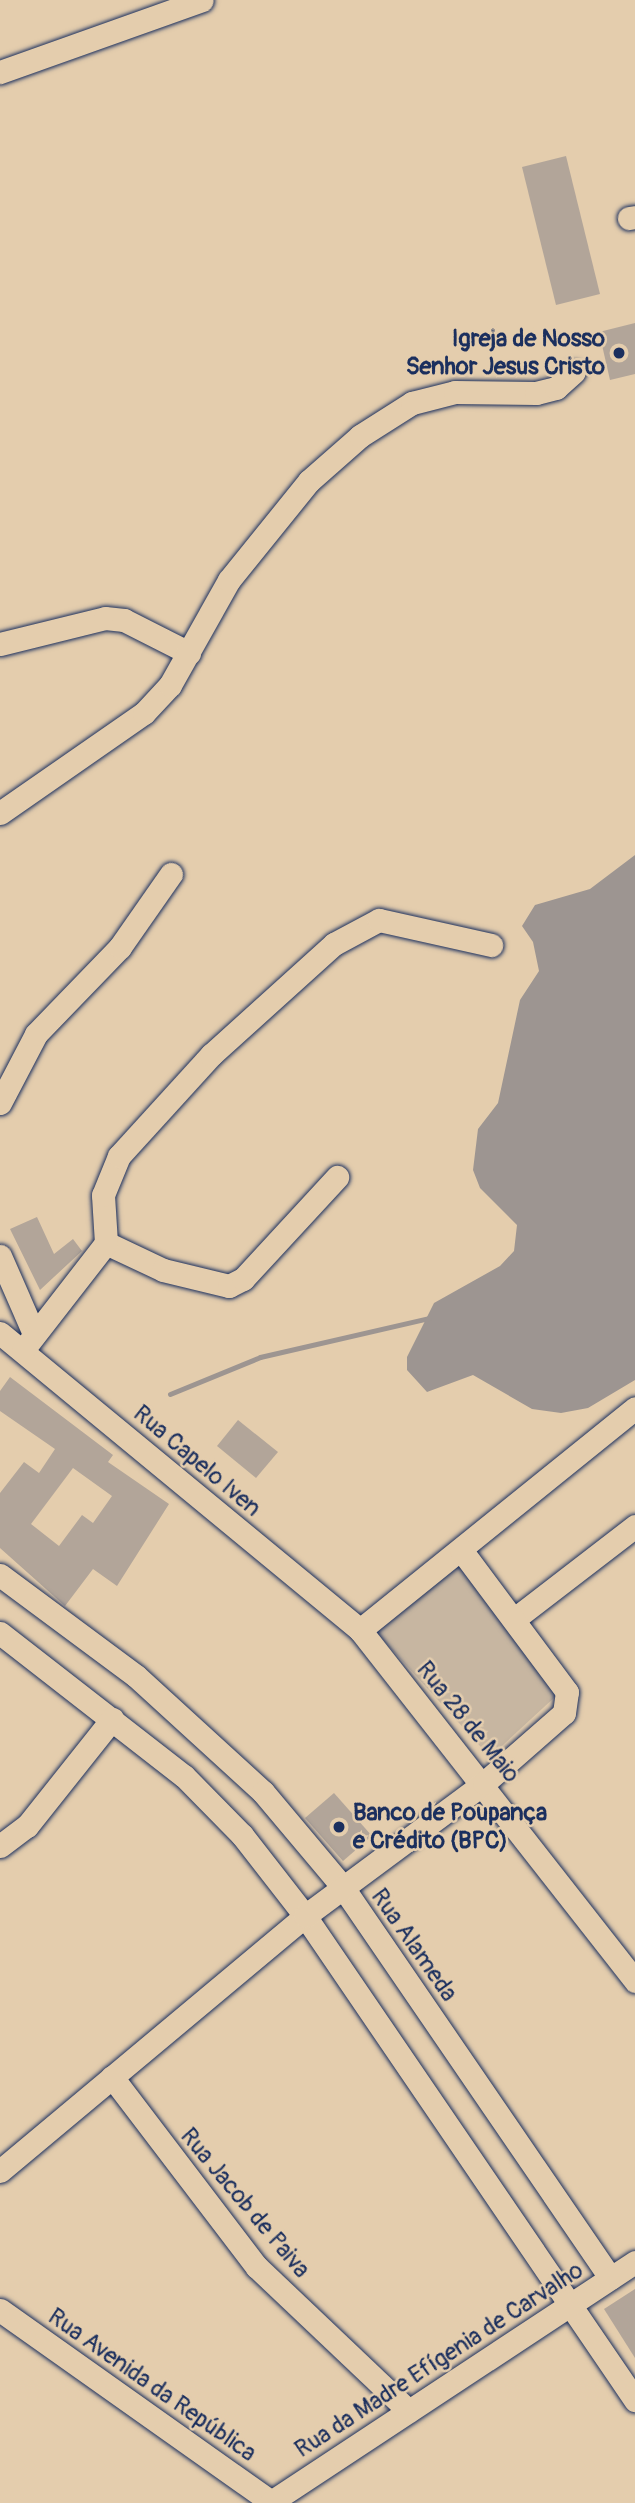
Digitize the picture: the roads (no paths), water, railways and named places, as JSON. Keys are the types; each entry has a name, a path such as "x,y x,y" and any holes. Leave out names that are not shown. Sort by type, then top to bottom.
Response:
{"street":[{"path":"0,72 202,0"},
{"path":"0,813 144,713 170,685 252,551 309,481 360,436 412,403 455,392 536,393 556,388 575,372"},
{"path":"0,644 105,618 124,620 189,653"},
{"path":"0,1103 36,1034 120,947 171,874"},
{"path":"29,1342 106,1243 103,1195 119,1156 211,1055 334,944 379,920 491,945"},
{"path":"106,1243 163,1270 229,1286 243,1279 337,1177"},
{"path":"0,1256 29,1342"},
{"name":"Rua Capelo Iven","path":"0,1333 29,1342 360,1630"},
{"path":"360,1630 635,1408"},
{"path":"517,1617 635,1526"},
{"path":"0,2171 342,1886 484,1783 569,1702 517,1617 461,1550"},
{"name":"Rua Alameda","path":"0,1575 220,1748 342,1886 610,2278"},
{"name":"Rua 28 de Maio","path":"360,1630 484,1783 635,1981"},
{"path":"0,1633 184,1776 305,1916 635,2400"},
{"path":"0,1846 27,1826 112,1719"},
{"name":"Rua Jacob de Paiva","path":"112,2077 257,2267 409,2411"},
{"name":"Rua da Madre Efígenia de Carvalho","path":"272,2502 635,2262"},
{"name":"Rua Avenida da República","path":"0,2310 272,2502"}],"waterway":[{"path":"170,1394 260,1357 429,1318"}],"place":[{"name":"Igreja de Nosso Senhor Jesus Cristo","path":"619,353"},
{"name":"Banco de Poupança e Crédito (BPC)","path":"339,1827"}]}
